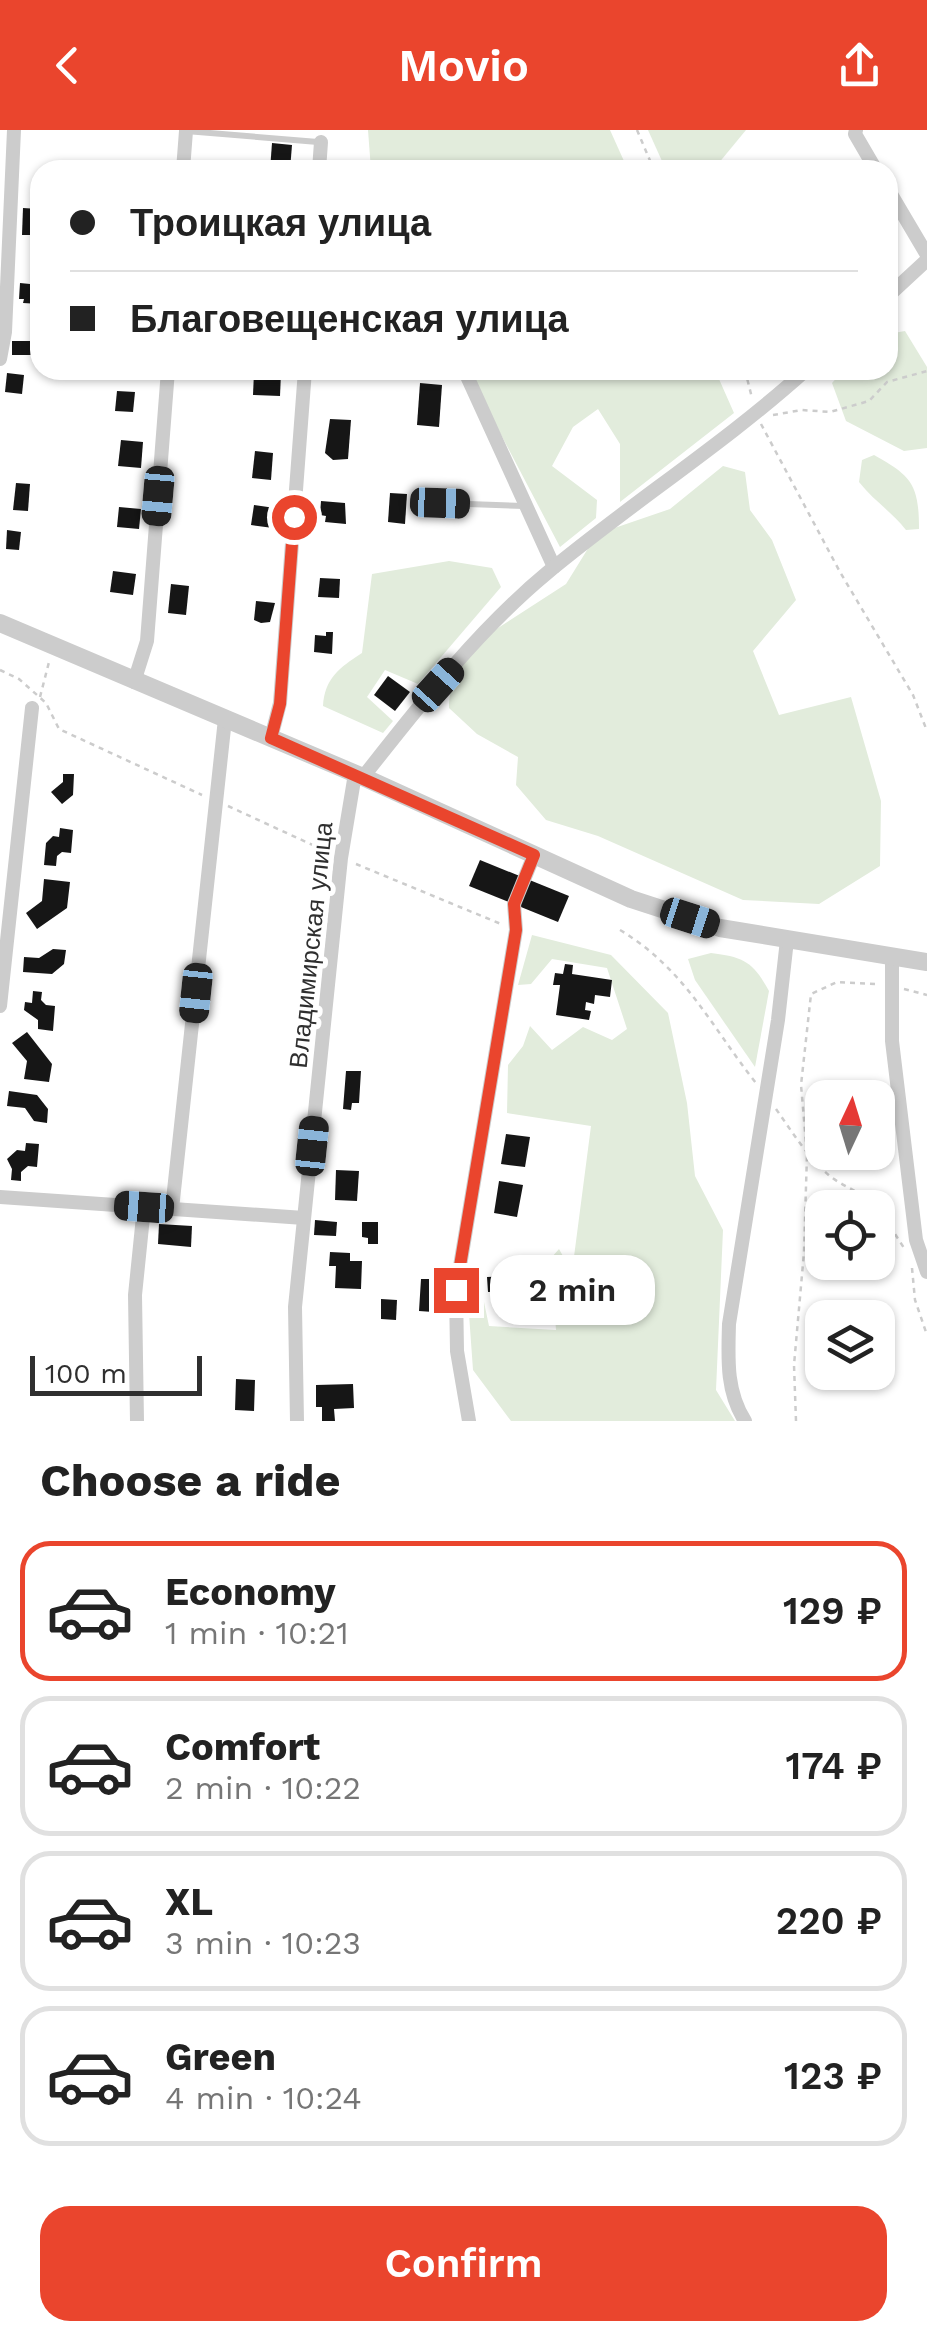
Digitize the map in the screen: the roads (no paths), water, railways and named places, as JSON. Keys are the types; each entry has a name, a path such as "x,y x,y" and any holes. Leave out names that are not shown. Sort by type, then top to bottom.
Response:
{"street":[{"path":"0,359 5,332 14,130"},
{"path":"184,160 186,130"},
{"path":"856,130 870,160"},
{"path":"320,160 321,142"},
{"path":"898,206 927,257 898,286"},
{"path":"134,682 146,641 167,380"},
{"path":"271,738 280,704 304,380"},
{"path":"469,380 554,567"},
{"path":"359,776 498,618 554,567 756,415 795,380"},
{"path":"0,622 359,776 631,899 720,928 927,962"},
{"path":"0,1006 36,703"},
{"path":"172,1208 225,719"},
{"name":"Владимирская улица","path":"296,1421 295,1306 341,858 359,776"},
{"path":"469,1421 457,1351 456,1290 516,930 514,904 534,855"},
{"path":"745,1421 734,1404 728,1369 729,1324 787,940"},
{"path":"892,956 892,1041 916,1240 927,1272"},
{"path":"0,1196 304,1218"},
{"path":"137,1421 135,1296 144,1207"}],"lane":[{"path":"186,130 321,142"},
{"path":"440,503 526,506"}]}
